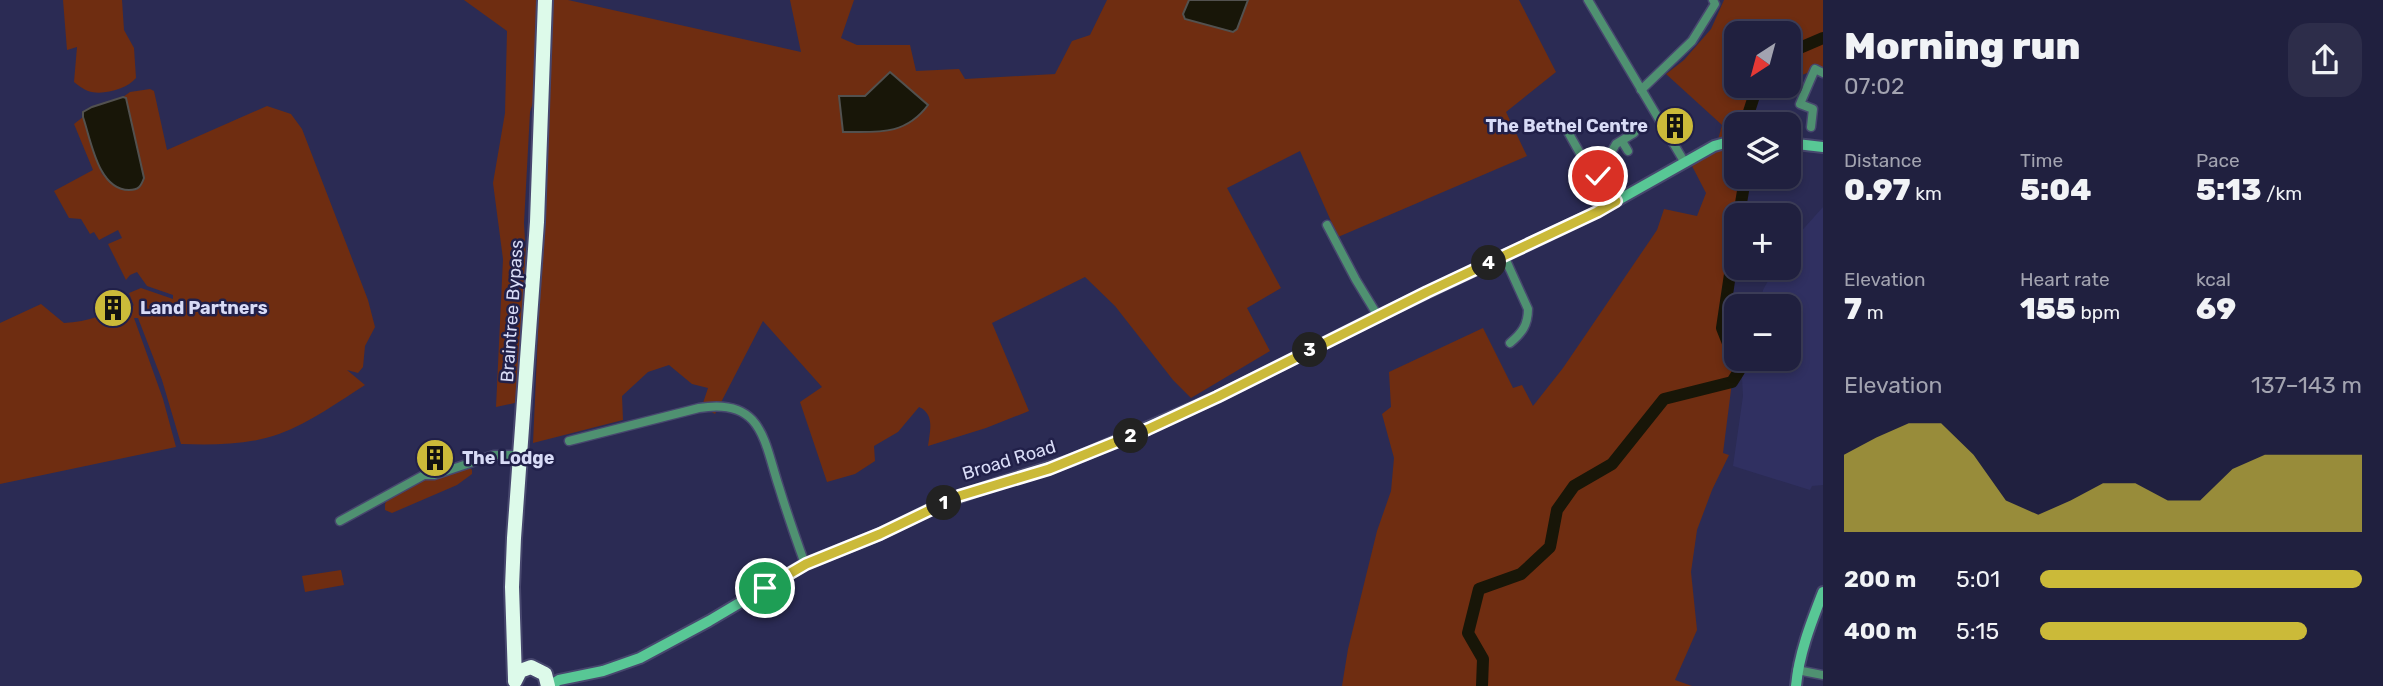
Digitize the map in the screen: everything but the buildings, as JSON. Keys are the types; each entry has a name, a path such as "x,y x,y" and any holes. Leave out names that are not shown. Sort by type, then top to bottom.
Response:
{"highway":[{"name":"Braintree Bypass","path":"515,682 512,587 536,235 545,0"},
{"name":"Braintree Bypass","path":"514,624 523,655 536,668"},
{"path":"515,682 520,671 536,668"},
{"name":"Broad Road","path":"536,668 547,679 548,686"}],"main road":[{"name":"Broad Road","path":"548,686 559,680 603,671 639,658 806,564 880,534 959,496 1049,469 1148,429 1616,201 1724,143"},
{"path":"1801,144 1823,146"},
{"path":"1796,686 1805,637 1823,592"},
{"name":"Broad Road","path":"536,668 577,675"}],"street":[{"path":"1588,0 1685,163"},
{"path":"1641,90 1692,41 1715,4 1713,0"},
{"path":"1811,127 1813,109 1800,104 1815,69 1823,73"},
{"path":"1568,132 1590,171 1603,179 1616,201"},
{"path":"1598,176 1616,144 1634,133"},
{"path":"1622,141 1628,151"},
{"path":"1327,225 1378,316"},
{"path":"1504,256 1528,309 1523,331 1510,343"},
{"path":"569,441 712,406 734,409 744,414 756,423 766,439 806,564"},
{"path":"340,522 424,475 434,475 494,455 521,456"},
{"path":"1797,670 1823,675"}],"shaded area":[{"path":"63,0 122,0 124,30 134,48 136,78 132,82 100,93 88,91 74,82 77,47 67,50"},
{"path":"464,0 539,0 537,89 530,112 524,223 526,259 519,402 496,407 503,259 493,183 505,113 507,31"},
{"path":"553,0 568,0 801,52 790,0 854,0 841,38 857,45 910,45 916,71 959,69 965,79 1055,74 1072,41 1090,35 1107,0 1519,0 1556,72 1506,112 1527,156 1338,237 1300,151 1227,188 1281,288 1247,308 1270,351 1191,398 1173,380 1115,306 1085,277 992,323 1029,411 928,446 929,418 919,407 898,432 874,446 875,461 855,474 827,482 800,402 822,387 763,321 715,414 702,406 708,388 692,384 669,365 648,372 622,396 623,420 533,443"},
{"path":"1189,0 1248,0 1237,29 1233,32 1185,19 1183,14"},
{"path":"1724,0 1823,0 1823,72 1815,70 1801,75 1801,21 1724,21 1724,98 1754,98 1749,112 1724,112 1724,189 1743,189 1741,203 1724,203 1724,280 1729,280 1727,294 1724,294 1722,328 1724,371 1739,371 1732,382 1723,453 1729,455 1697,530 1691,572 1697,630 1675,680 1692,686 1342,686 1348,649 1377,531 1391,491 1394,458 1382,414 1391,407 1389,372 1483,328 1513,388 1522,385 1533,406 1563,368 1657,230 1664,209 1697,216 1706,193 1691,164 1716,147 1722,125 1666,74 1684,60 1711,29"},
{"path":"890,72 928,105 919,115 900,127 879,132 843,132 839,96 865,96"},
{"path":"150,89 154,91 167,150 267,106 291,114 302,129 368,300 375,327 365,346 363,367 358,373 347,370 365,385 313,418 267,438 218,444 181,444 162,380 138,318 134,318 163,399 176,447 0,484 0,323 41,304 64,323 90,319 131,304 134,306 129,293 141,288 173,299 173,295 147,286 137,272 126,280 108,244 122,238 118,230 99,240 94,232 90,234 81,219 69,218 54,191 93,170 74,124 83,117 102,174 122,190 136,190 141,186 144,178 126,98 123,97 130,92"},
{"path":"126,98 144,178 139,187 132,190 118,188 103,173 83,117 83,112 92,107"},
{"path":"1823,207 1823,485 1812,486 1810,490 1733,466 1743,396 1742,371 1801,371 1801,294 1762,294 1768,280 1801,280 1801,232"},
{"path":"468,467 472,474 457,485 392,513 385,510 388,498 427,478"},
{"path":"341,570 344,585 305,592 302,576"}],"waterway":[{"path":"1801,47 1823,38"},
{"path":"1749,112 1753,98"},
{"path":"1741,203 1743,189"},
{"path":"1482,686 1483,659 1468,633 1479,589 1521,574 1550,547 1557,510 1574,486 1612,464 1664,399 1732,382 1739,371 1722,328 1729,280"}],"place":[{"name":"The Bethel Centre","path":"1675,126"},
{"name":"Land Partners","path":"113,308"},
{"name":"The Lodge","path":"435,458"}],"route":[{"path":"765,588 793,570 849,548 959,496 1049,469 1148,429 1597,212 1616,201 1603,179 1598,176"}]}
